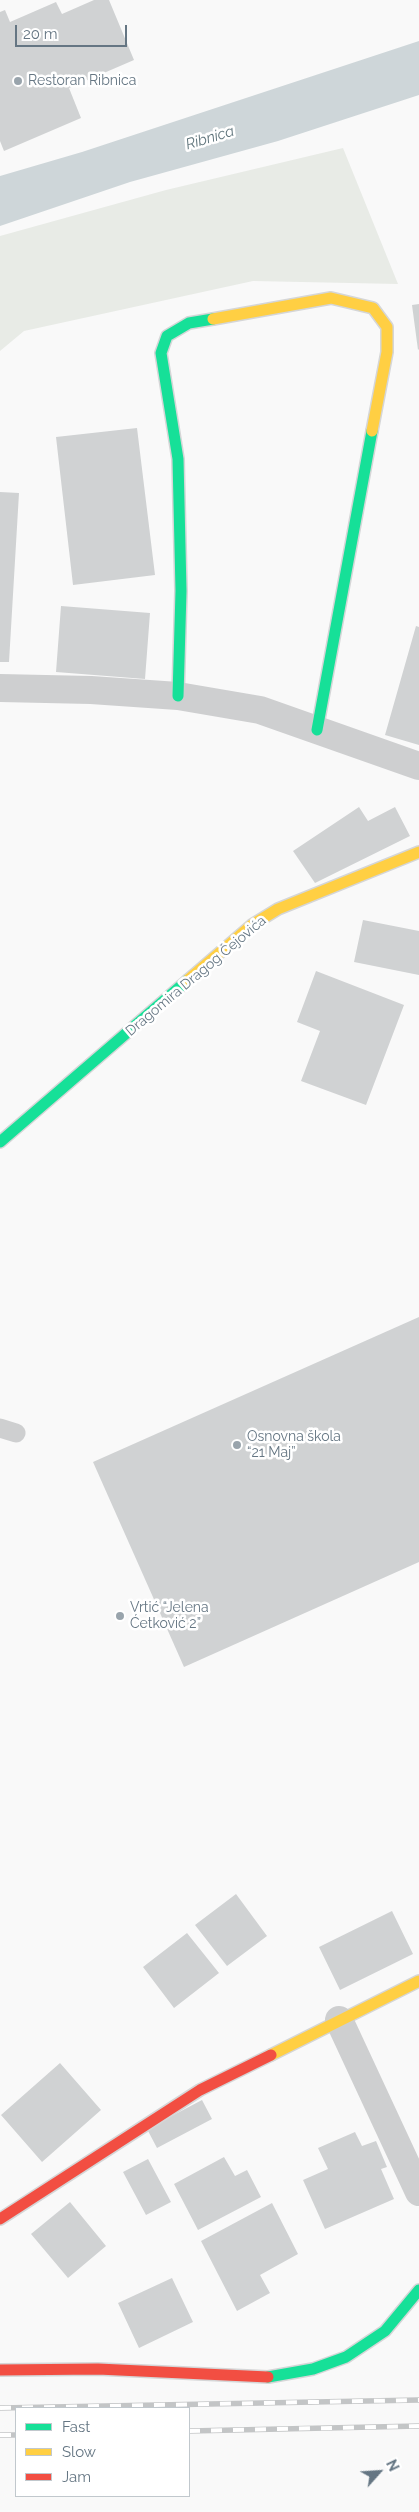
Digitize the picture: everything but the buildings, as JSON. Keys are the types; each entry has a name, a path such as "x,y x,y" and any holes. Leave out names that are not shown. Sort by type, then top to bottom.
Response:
{"street":[{"path":"178,696 181,591 178,459 161,354 167,336 188,323 331,298 373,308 386,327 387,352 317,730"},
{"path":"0,688 91,690 178,696 260,710 419,766"},
{"name":"Dragomira Dragog Čejovića","path":"0,1142 252,925 285,906 419,852"},
{"path":"0,2219 200,2090 419,1981"},
{"path":"339,2020 419,2192"},
{"path":"0,2370 98,2369 269,2377 313,2370 346,2357 385,2331 419,2290"}],"shaded area":[{"path":"343,148 398,284 253,281 24,331 0,351 0,236 166,190"}],"water":[{"name":"Ribnica","path":"419,41 419,95 278,141 130,182 0,226 0,176 82,152"}],"railway":[{"path":"52,2407 419,2400"},
{"path":"0,2408 15,2408"},
{"path":"190,2431 419,2426"},
{"path":"0,2435 15,2435"}],"traffic: fast":[{"path":"178,696 181,591 178,459 161,353 167,336 189,323 213,319"},
{"path":"317,730 372,431"},
{"path":"0,1142 188,980"},
{"path":"268,2377 313,2369 346,2357 385,2331 419,2290"}],"traffic: slow":[{"path":"213,319 331,298 373,308 387,327 387,352 372,431"},
{"path":"188,980 252,925 278,909 419,852"},
{"path":"271,2055 419,1981"}],"traffic: jam":[{"path":"0,2219 200,2090 271,2055"},
{"path":"0,2370 98,2369 268,2377"}],"place":[{"name":"Restoran Ribnica","path":"18,81"},
{"name":"Osnovna škola “21 Maj”","path":"237,1445"},
{"name":"Vrtić “Jelena Ćetković 2”","path":"120,1616"}]}
